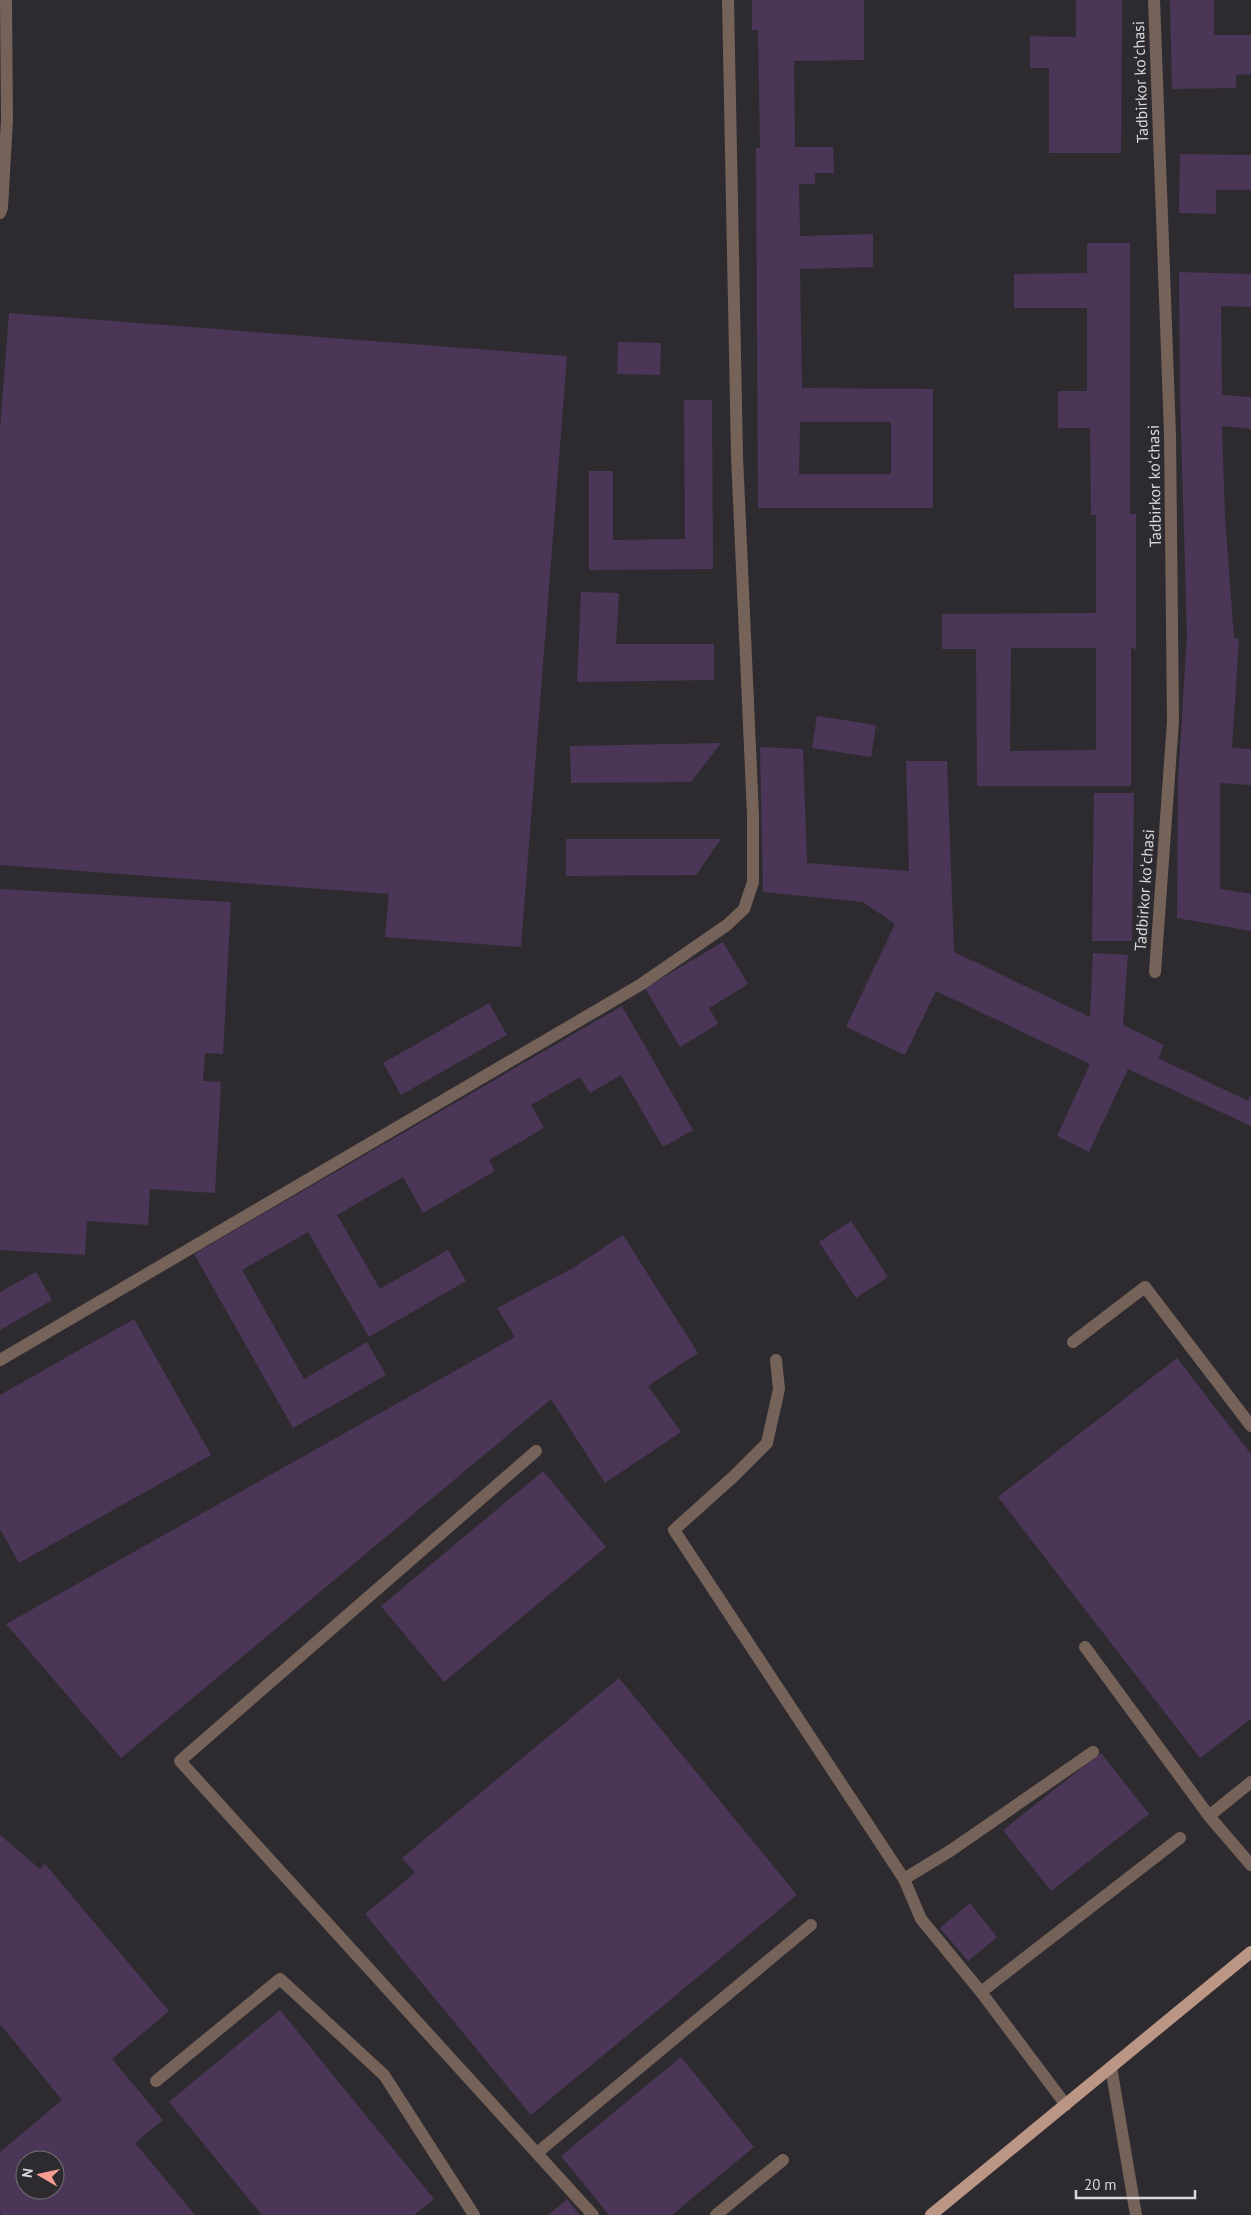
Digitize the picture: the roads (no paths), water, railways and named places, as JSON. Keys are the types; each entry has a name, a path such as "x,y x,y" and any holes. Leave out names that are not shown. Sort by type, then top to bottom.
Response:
{"main road":[{"path":"930,2215 1251,1952"}],"street":[{"path":"0,213 2,208 7,120 6,0"},
{"path":"0,1360 640,985 727,925 744,910 753,882 753,815 737,456 728,0"},
{"name":"Tadbirkor koʻchasi","path":"1154,0 1170,434 1173,721 1154,972"},
{"path":"1073,1342 1145,1288 1251,1426"},
{"path":"776,1360 779,1389 767,1443 733,1477 674,1530 904,1879 921,1919 981,1992 1066,2105"},
{"path":"536,1451 180,1761 593,2215"},
{"path":"1085,1647 1209,1816 1251,1864"},
{"path":"904,1879 950,1851 1093,1752"},
{"path":"1209,1816 1251,1782"},
{"path":"981,1992 1180,1838"},
{"path":"538,2153 811,1925"},
{"path":"156,2082 280,1979 384,2075 469,2213"},
{"path":"1111,2067 1136,2215"},
{"path":"716,2215 783,2160"}]}
